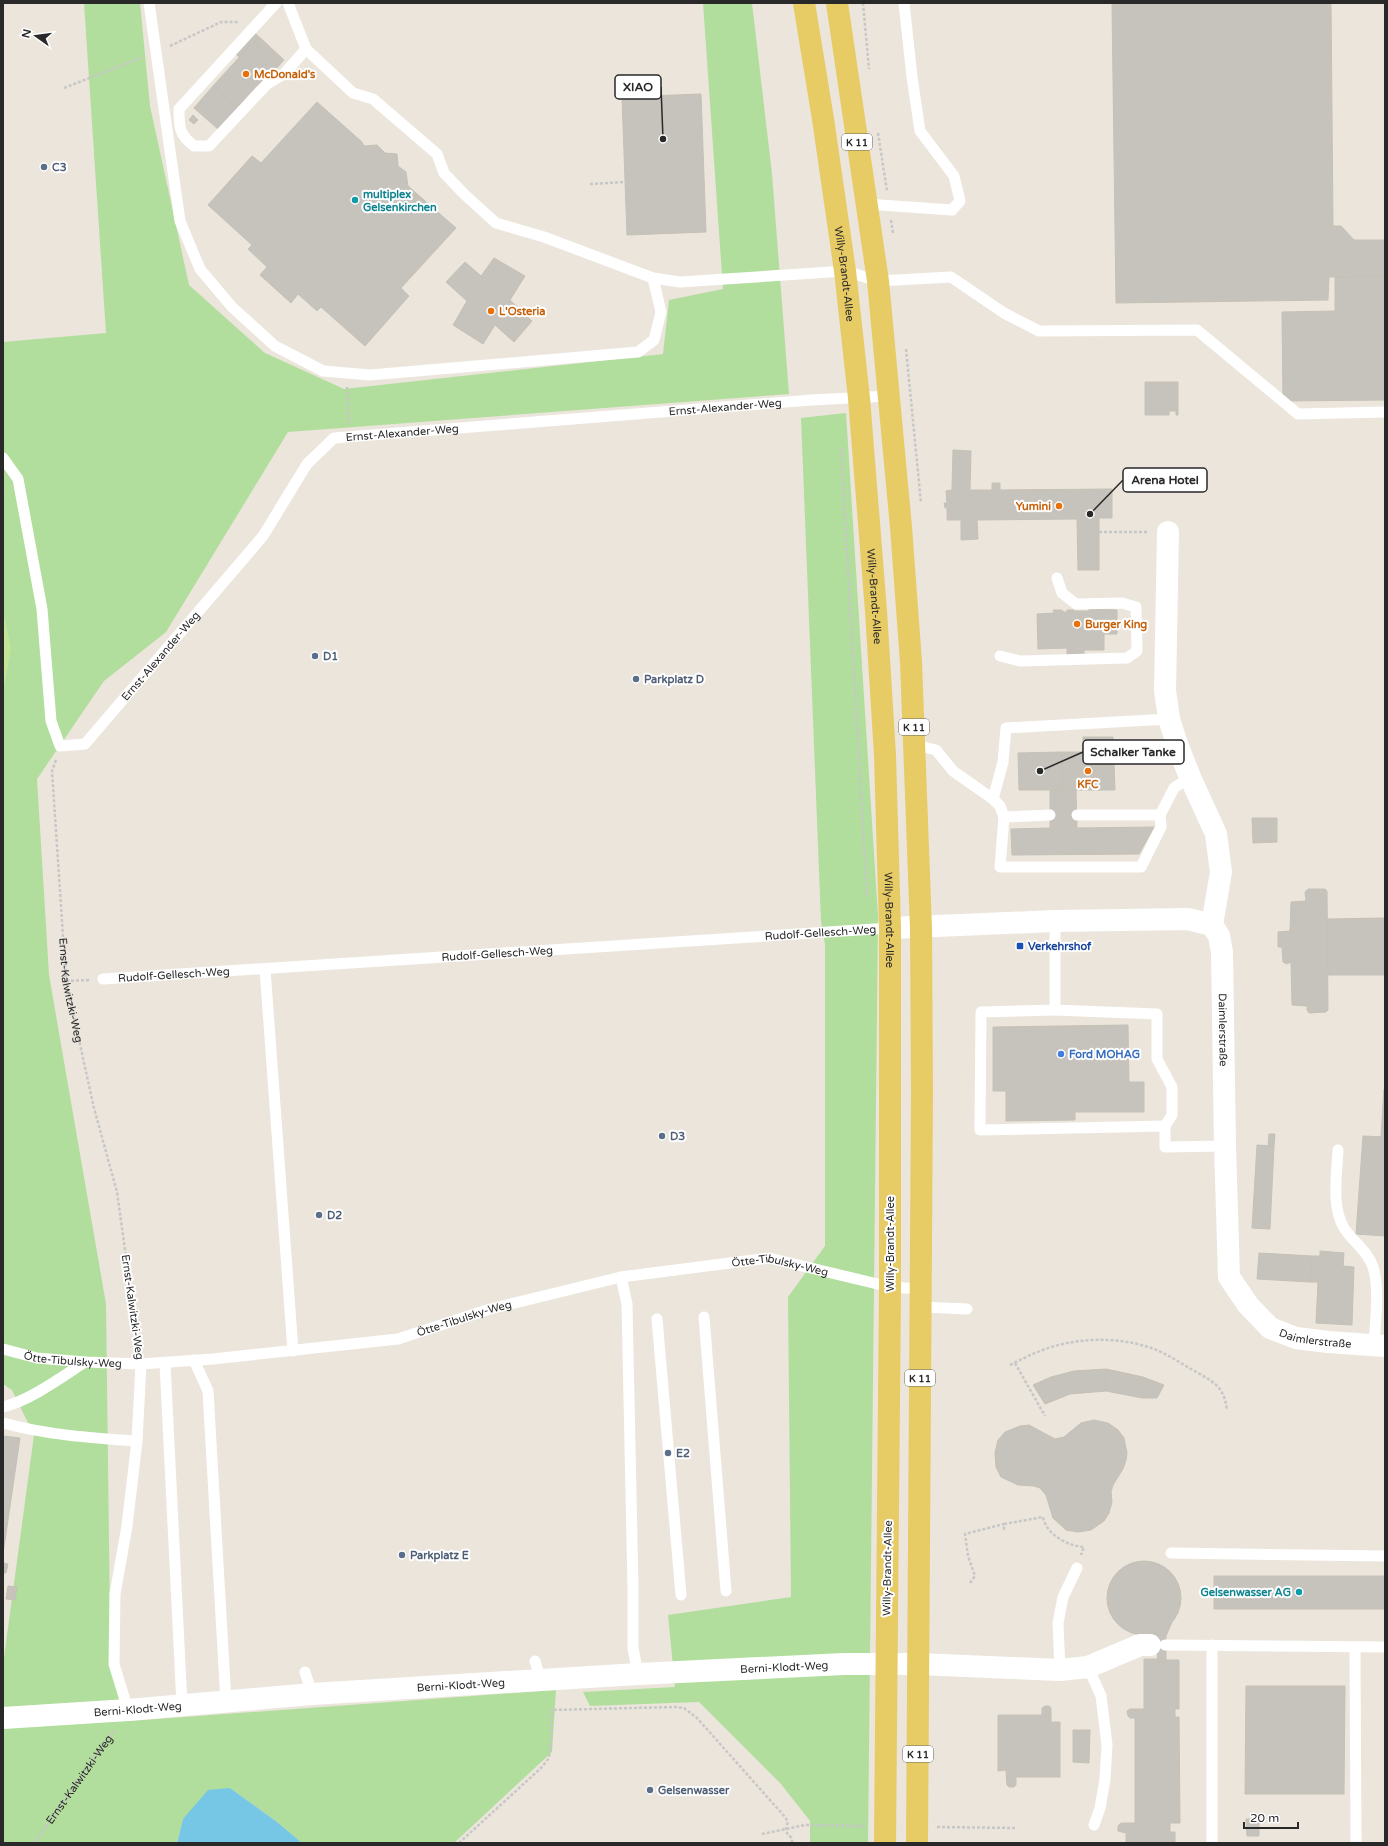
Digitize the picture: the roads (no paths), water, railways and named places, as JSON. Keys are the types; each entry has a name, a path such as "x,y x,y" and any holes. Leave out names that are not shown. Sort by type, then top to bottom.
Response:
{"main road":[{"name":"Willy-Brandt-Allee","path":"804,3 823,119 845,271 859,398 876,611 884,755 890,928 890,1287 885,1843"},
{"name":"K 11","path":"837,3 878,281 911,662 915,745 921,928 919,1664 917,1843"}],"street":[{"path":"890,928 921,928 1055,921 1188,919 1212,925 1221,872 1216,834 1190,776 1169,719 1165,690 1168,532"},
{"name":"Daimlerstraße","path":"1212,925 1219,936 1222,952 1229,1277 1248,1305 1270,1328 1296,1338 1380,1346"},
{"name":"Berni-Klodt-Weg","path":"3,1718 226,1702 538,1671 638,1674 844,1664 919,1664 1060,1670 1088,1667 1140,1645 1157,1645"}],"lane":[{"path":"149,3 180,221 200,269 232,307 275,346 323,371 370,375 638,352 654,340 661,312 654,278"},
{"path":"276,3 180,109 179,128 185,139 194,146 210,146 267,84 284,74 306,49"},
{"path":"288,3 306,49 353,93 373,99 437,154 444,173 464,194 496,223 544,237 654,278 680,282 845,271 878,281 951,277 1004,313 1039,331 1197,330 1298,414 1385,412"},
{"path":"866,204 952,210 960,200 954,176 920,131 912,77 904,3"},
{"name":"Ernst-Alexander-Weg","path":"3,458 18,479 42,609 51,721 60,746 85,744 263,536 307,464 334,438 889,396"},
{"path":"1000,656 1020,661 1127,658 1137,651 1136,607 1122,603 1076,604 1062,592 1058,578"},
{"path":"993,799 1003,762 1006,728 1169,719"},
{"path":"915,745 936,750 953,770 993,799 1000,806 1004,817 1000,867 1141,867 1161,827 1160,815 1174,788 1190,776"},
{"path":"1004,817 1050,815"},
{"path":"1077,815 1160,815"},
{"path":"1055,921 1055,1010"},
{"name":"Rudolf-Gellesch-Weg","path":"103,979 890,928"},
{"path":"265,969 293,1351"},
{"path":"1165,1126 980,1130 981,1012 1055,1010 1157,1014 1157,1059 1172,1087 1172,1115 1165,1126 1165,1147 1225,1146"},
{"path":"1338,1150 1338,1216 1344,1228 1364,1251 1372,1264 1376,1278 1380,1346"},
{"name":"Ötte-Tibulsky-Weg","path":"3,1349 37,1358 85,1362 142,1364 398,1340 490,1308 621,1276 769,1258 890,1287 920,1298 967,1309"},
{"path":"621,1276 627,1310 633,1648 638,1674"},
{"path":"704,1317 726,1590"},
{"path":"657,1319 681,1595"},
{"path":"194,1360 208,1391 226,1702"},
{"path":"3,1407 11,1406 85,1362"},
{"path":"165,1363 182,1705"},
{"name":"Ernst-Kalwitzki-Weg","path":"128,1710 114,1664 115,1594 127,1526 137,1441 142,1364"},
{"path":"3,1423 74,1436 137,1441"},
{"path":"1171,1553 1385,1556"},
{"path":"1060,1670 1058,1623 1063,1597 1077,1568"},
{"path":"1157,1645 1385,1647"},
{"path":"1212,1645 1212,1843"},
{"path":"1355,1647 1356,1843"},
{"path":"1088,1667 1101,1696 1107,1745 1105,1779 1100,1808 1094,1825"},
{"path":"305,1672 312,1694"}],"water":[{"path":"230,1788 277,1822 302,1843 177,1843 183,1819 208,1790"}],"place":[{"name":"McDonald's","path":"246,74"},
{"name":"XIAO","path":"663,139"},
{"name":"C3","path":"44,167"},
{"name":"multiplex Gelsenkirchen","path":"355,200"},
{"name":"L'Osteria","path":"491,311"},
{"name":"Yumini","path":"1059,506"},
{"name":"Arena Hotel","path":"1090,514"},
{"name":"Burger King","path":"1077,624"},
{"name":"D1","path":"315,656"},
{"name":"Parkplatz D","path":"636,679"},
{"name":"Schalker Tanke","path":"1040,771"},
{"name":"KFC","path":"1088,771"},
{"name":"Verkehrshof","path":"1020,946"},
{"name":"Ford MOHAG","path":"1061,1054"},
{"name":"D3","path":"662,1136"},
{"name":"D2","path":"319,1215"},
{"name":"E2","path":"668,1453"},
{"name":"Parkplatz E","path":"402,1555"},
{"name":"Gelsenwasser AG","path":"1299,1592"},
{"name":"Gelsenwasser","path":"650,1790"}]}
